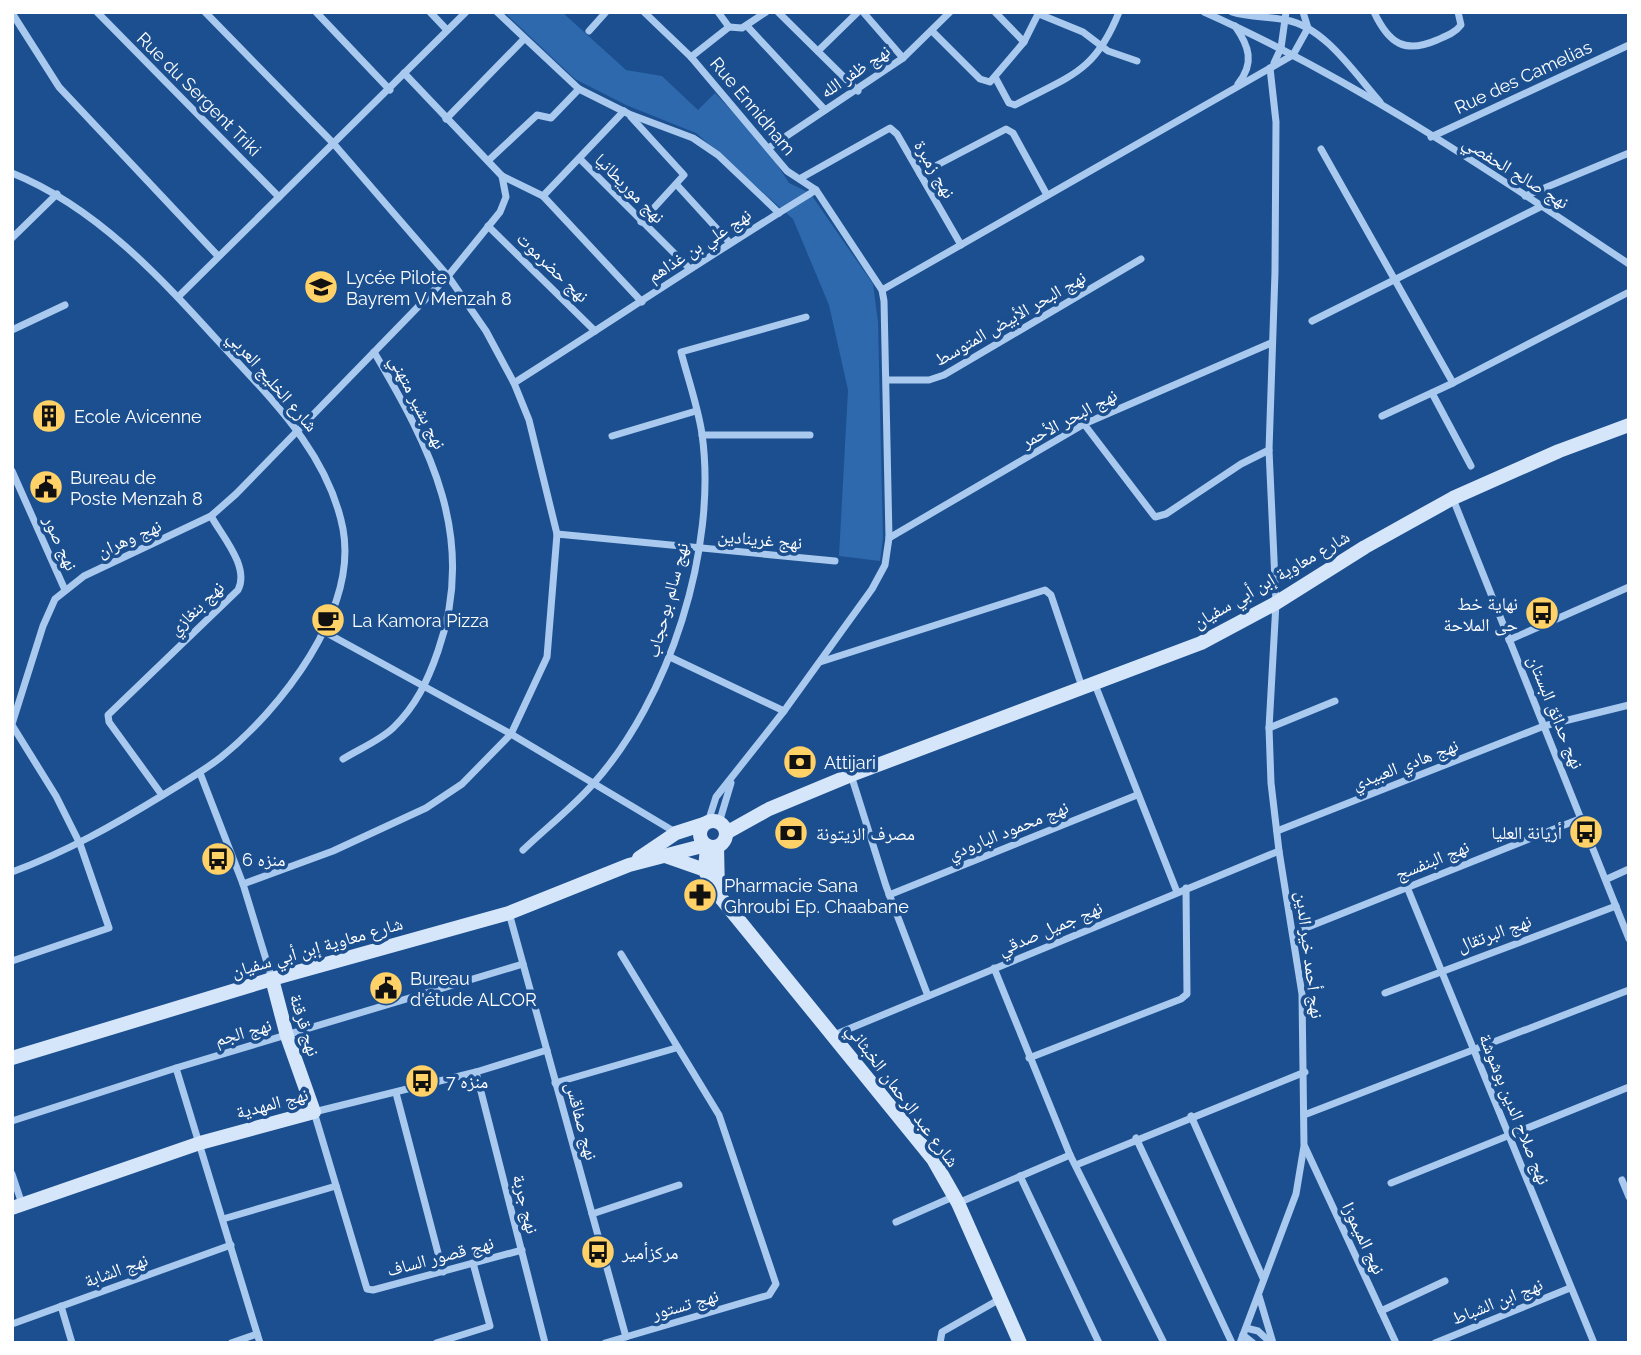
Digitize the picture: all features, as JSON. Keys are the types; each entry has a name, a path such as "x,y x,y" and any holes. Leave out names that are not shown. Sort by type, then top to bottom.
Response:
{"main road":[{"name":"شارع معاوية إبن أبي سفيان","path":"629,865 676,834 716,825 752,811 769,808 1201,643 1276,603 1364,547 1453,498 1559,451 1629,425"},
{"path":"710,846 723,843 716,825 700,835 710,846 718,894"},
{"name":"شارع معاوية إبن أبي سفيان","path":"12,1058 272,979 509,913 629,865 710,846"},
{"path":"660,856 705,870 710,846"},
{"name":"شارع عبد الرحمان الخبثاني","path":"705,870 718,894 933,1159 956,1200 1020,1343"},
{"name":"نهج قرقنة","path":"272,979 287,1036 314,1112"},
{"name":"نهج المهدية","path":"17,1206 200,1143 314,1112"}],"street":[{"name":"Rue du Sergent Triki","path":"97,12 279,197"},
{"path":"205,12 334,143 448,276 486,331 514,383 544,470 557,534 547,657 511,734 462,784 426,808 333,851 243,884"},
{"path":"316,12 390,90"},
{"path":"430,12 447,30"},
{"path":"178,297 466,12"},
{"name":"نهج علي بن غذاهم","path":"497,12 579,89 626,113 692,138 718,155 779,213 729,242 642,302 514,383"},
{"name":"Rue Ennidham","path":"644,12 691,57 770,147 787,171 816,190 882,290"},
{"path":"718,12 729,27"},
{"path":"691,57 729,27 747,26 766,12"},
{"path":"778,12 858,91"},
{"path":"818,51 861,12 904,58"},
{"path":"869,19 876,12"},
{"name":"نهج ظفر الله","path":"770,147 904,58 950,12"},
{"path":"995,12 1024,43"},
{"path":"995,77 1009,103 1015,105 1088,65 1104,48 1119,12"},
{"name":"نهج صالح الحفصي","path":"1204,12 1280,48 1385,108 1525,195 1629,264"},
{"name":"نهج صالح الحفصي","path":"1232,12 1255,18 1286,16 1308,28 1385,108"},
{"path":"1255,18 1262,12"},
{"path":"716,825 713,803 784,711 880,577 889,538 887,380 882,290 1293,55 1308,28 1303,12"},
{"path":"1374,12 1391,36 1404,46 1416,48 1457,30 1461,25 1458,12"},
{"path":"12,13 58,88 218,256"},
{"path":"589,31 605,13"},
{"path":"932,31 980,79 990,82 1024,43 1039,13 1083,32 1104,48 1137,61"},
{"path":"1272,66 1280,48 1286,16"},
{"path":"1235,25 1250,55 1245,76 1235,87"},
{"path":"747,26 825,110"},
{"path":"446,119 524,39"},
{"name":"Rue des Camelias","path":"1431,137 1629,46"},
{"name":"نهج أحمد خير الدين","path":"1243,1335 1296,1194 1304,1146 1302,994 1279,851 1269,728 1276,603 1269,450 1275,272 1276,122 1272,66"},
{"path":"404,74 446,119 490,159 502,176 544,196 642,302"},
{"path":"490,159 537,115 551,118 579,89"},
{"path":"544,196 626,113 683,174 677,185 641,222"},
{"name":"نهج زمبرة","path":"801,178 885,128 897,134 961,245"},
{"path":"920,174 1006,129 1013,133 1047,195"},
{"path":"1321,149 1454,383"},
{"path":"1525,195 1629,153"},
{"name":"نهج موريطانيا","path":"580,159 689,268"},
{"name":"شارع الخليج العربي","path":"12,173 57,194 133,253 178,297 298,428 332,492 343,530 345,567 340,594 301,669 239,742 200,773 80,844 12,872"},
{"name":"نهج وهران","path":"65,590 84,576 211,516 236,494 448,276 500,212 506,197 502,176"},
{"path":"677,185 729,242"},
{"path":"779,213 816,190"},
{"path":"12,237 57,194"},
{"path":"1312,321 1395,282 1542,206"},
{"name":"نهج حضرموت","path":"488,226 595,331"},
{"name":"نهج البحر الأبيض المتوسط","path":"887,380 929,380 944,375 1141,259"},
{"path":"1382,416 1454,383 1629,292"},
{"path":"12,330 65,305"},
{"name":"نهج سالم بوحجاب","path":"523,850 592,785 637,722 670,657 699,549 702,435 681,352 806,317"},
{"name":"نهج البحر الأحمر","path":"889,538 1084,424 1271,343"},
{"name":"نهج بشير متهني","path":"343,758 395,726 424,689 442,639 451,598 453,571 449,517 419,430 374,352"},
{"path":"1432,393 1471,466"},
{"path":"612,436 696,411"},
{"path":"1084,424 1155,517 1166,514 1241,464 1269,450"},
{"path":"702,435 810,435"},
{"name":"نهج صور","path":"12,471 65,590"},
{"name":"نهج حدائق البستان","path":"1453,498 1629,939"},
{"name":"نهج بنغازي","path":"162,795 109,722 108,715 231,598 240,585 239,565 211,516"},
{"name":"نهج غرينادين","path":"557,534 835,561"},
{"path":"1509,640 1629,587"},
{"path":"12,961 109,928 80,844 12,724 43,626 55,599 65,590"},
{"path":"819,662 1045,590 1051,595 1177,892"},
{"path":"323,631 424,689 511,734 676,834"},
{"path":"670,657 784,711"},
{"path":"1269,728 1335,701"},
{"name":"نهج هادي العبيدي","path":"1277,831 1544,726 1629,705"},
{"name":"نهج قرقنة","path":"200,773 243,884 272,979"},
{"path":"851,775 889,895 928,996"},
{"path":"716,825 733,779"},
{"name":"نهج محمود البارودي","path":"889,895 1137,794"},
{"name":"نهج البنفسج","path":"1293,933 1582,818"},
{"name":"نهج جميل صدقي","path":"834,1035 1279,851"},
{"path":"1607,879 1629,869"},
{"name":"نهج صلاح الدين بوشوشة","path":"1407,887 1594,1343"},
{"path":"1028,1058 1181,999 1187,994 1186,888"},
{"name":"نهج البرتقال","path":"1385,993 1441,969 1616,906"},
{"name":"نهج صفاقس","path":"509,913 626,1337"},
{"path":"555,1083 676,1048 621,954"},
{"name":"نهج الجم","path":"12,1121 176,1068 523,964"},
{"path":"994,968 1028,1058 1070,1155 1164,1343"},
{"path":"1304,1115 1474,1052 1629,990"},
{"name":"نهج تستور","path":"605,1343 773,1293 776,1284 719,1115 676,1048"},
{"name":"نهج المهدية","path":"314,1112 476,1072 547,1050"},
{"path":"176,1068 260,1343"},
{"name":"نهج جربة","path":"476,1072 545,1343"},
{"path":"1076,1165 1136,1138 1305,1072"},
{"path":"1391,1183 1629,1087"},
{"path":"396,1093 443,1272"},
{"name":"نهج قرقنة","path":"314,1112 368,1289"},
{"path":"1191,1116 1263,1279"},
{"path":"1136,1138 1232,1343"},
{"name":"نهج الميموزا","path":"1304,1146 1396,1343"},
{"path":"896,1222 1070,1155"},
{"path":"12,1174 17,1206"},
{"path":"1020,1176 1099,1343"},
{"path":"1622,1180 1629,1197"},
{"path":"592,1214 679,1185"},
{"path":"223,1219 337,1186"},
{"name":"نهج الشابة","path":"12,1324 231,1245"},
{"name":"نهج قصور الساف","path":"368,1289 373,1290 522,1250"},
{"path":"436,1343 491,1326 473,1263"},
{"path":"1381,1311 1445,1281"},
{"name":"نهج ابن الشباط","path":"1435,1343 1570,1288"},
{"path":"1259,1294 1272,1343"},
{"path":"932,1343 1000,1299"},
{"path":"61,1306 72,1343"},
{"path":"1243,1335 1258,1331 1272,1343"},
{"path":"231,1343 257,1334"},
{"path":"1243,1335 1253,1343"}],"shaded area":[{"path":"504,12 562,12 626,70 662,76 698,110 715,93 767,149 789,183 810,193 873,284 878,322 883,538 880,561 839,556 848,390 829,305 793,219 696,133 626,105 575,79"}],"place":[{"name":"Lycée Pilote Bayrem V Menzah 8","path":"321,287"},
{"name":"Ecole Avicenne","path":"49,416"},
{"name":"Bureau de Poste Menzah 8","path":"46,487"},
{"name":"نهاية خط حى الملاحة","path":"1542,613"},
{"name":"La Kamora Pizza","path":"328,620"},
{"name":"Attijari","path":"800,762"},
{"name":"أريانة العليا","path":"1586,832"},
{"name":"مصرف الزيتونة","path":"791,833"},
{"name":"منزه 6","path":"218,859"},
{"name":"Pharmacie Sana Ghroubi Ep. Chaabane","path":"700,895"},
{"name":"Bureau d'étude ALCOR","path":"386,988"},
{"name":"منزه 7","path":"422,1081"},
{"name":"مركزأمير","path":"598,1252"}]}
